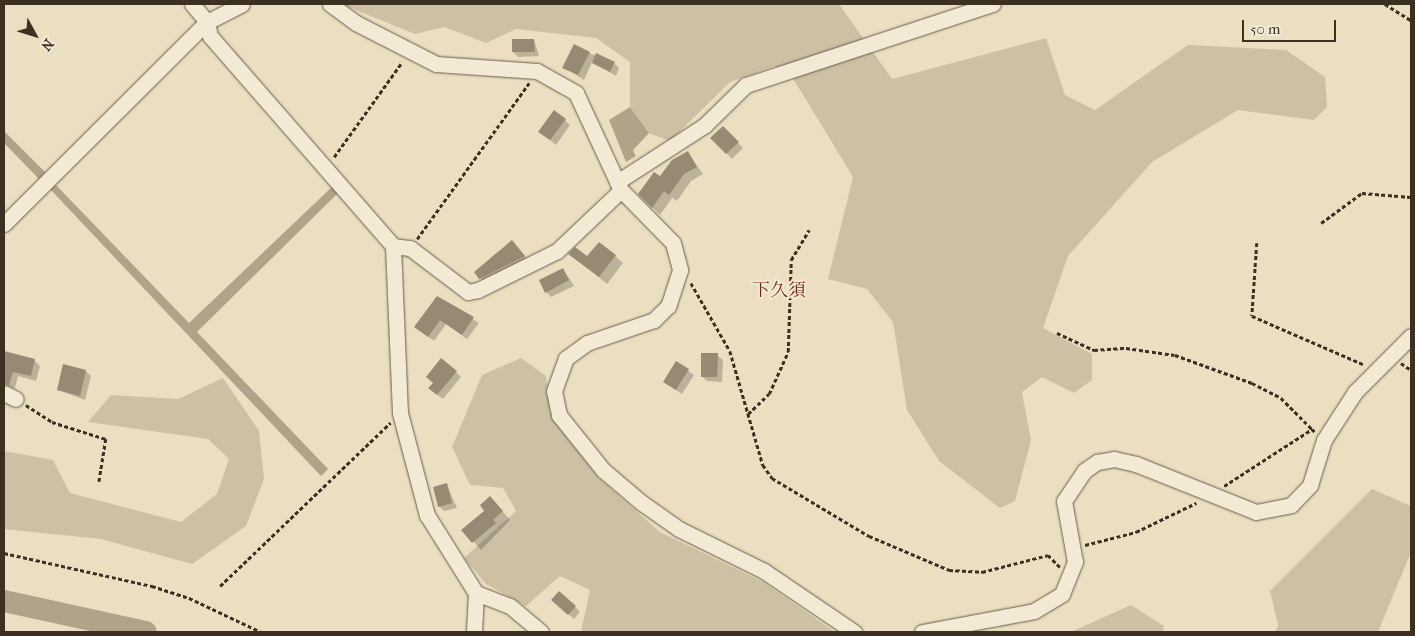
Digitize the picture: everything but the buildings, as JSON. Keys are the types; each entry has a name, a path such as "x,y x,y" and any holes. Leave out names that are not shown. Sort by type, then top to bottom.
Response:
{"street":[{"path":"192,4 207,22 210,36 327,166 393,246 400,413 427,515 436,536 476,593 510,606 541,632"},
{"path":"4,224 207,22 242,4"},
{"path":"330,4 409,53 436,64 536,71 576,93 619,186 672,243 680,270 672,299 654,320 587,343 566,358 554,391 559,415 603,470 642,503 679,529 764,571 854,632"},
{"path":"393,246 410,248 468,292 478,290 557,251 619,186 705,125 746,85 993,4"},
{"path":"922,632 1042,608 1062,594 1073,575 1074,548 1064,501 1084,471 1097,462 1136,464 1237,507 1275,512 1301,498 1310,485 1335,421 1376,370 1411,336"},
{"path":"474,632 476,593"}],"path":[{"path":"1385,4 1411,20"},
{"path":"327,166 409,53"},
{"path":"410,248 536,71"},
{"path":"1320,223 1362,193 1411,197"},
{"path":"748,414 769,394 788,352 792,260 809,230"},
{"path":"1258,243 1252,316 1376,370"},
{"path":"680,270 730,351 748,414 772,478 868,536 949,570 982,572 1048,555 1073,575"},
{"path":"1057,334 1094,350 1126,348 1175,355 1252,383 1281,398 1312,429"},
{"path":"10,396 52,422 106,439 100,482"},
{"path":"220,586 400,413"},
{"path":"4,553 152,586 190,598 261,632"}],"shaded area":[{"path":"341,4 839,4 892,79 1046,38 1065,95 1095,110 1188,45 1286,50 1325,77 1327,107 1314,120 1238,110 1152,162 1068,256 1043,328 1092,354 1092,380 1074,393 1042,377 1022,392 1031,440 1015,501 1000,508 939,461 907,410 893,322 867,289 828,279 853,177 794,80 775,66 730,82 670,141 649,133 630,107 630,62 596,38 516,29 486,43 444,27 415,34"},
{"path":"630,107 649,133 633,150 636,156 626,162 609,120"},
{"path":"4,131 45,172 39,179 4,143"},
{"path":"56,185 189,323 334,185 339,192 197,332 328,469 321,476 50,189"},
{"path":"521,358 546,376 552,418 599,478 660,532 763,582 835,632 581,632 590,590 560,576 526,606 486,584 464,558 516,511 503,488 470,485 452,447 482,375"},
{"path":"223,378 259,431 264,479 246,526 192,564 101,539 4,529 4,451 53,460 70,493 181,522 217,494 229,459 208,439 88,422 111,395 178,399"},
{"path":"1372,489 1411,506 1411,552 1378,632 1275,632 1278,625 1270,591"},
{"path":"1131,605 1164,626 1163,632 1071,632"}],"waterway":[{"path":"4,601 146,632"}],"district":[{"name":"下久須","path":"779,291"}]}
